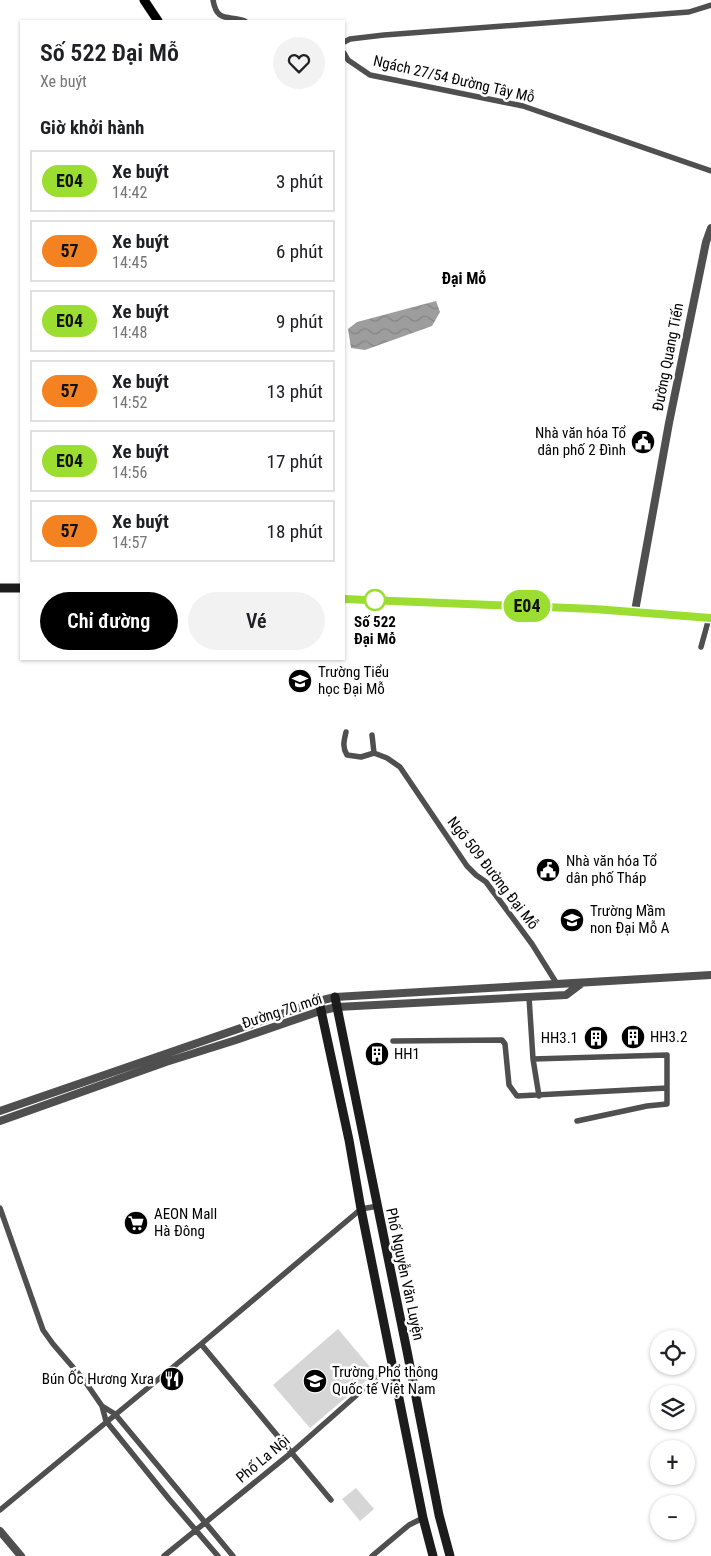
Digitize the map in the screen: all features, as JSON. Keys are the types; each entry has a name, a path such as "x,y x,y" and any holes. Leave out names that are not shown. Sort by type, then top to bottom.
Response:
{"main road":[{"path":"144,0 157,20"},
{"path":"0,588 20,588"},
{"path":"345,599 635,611 710,618"},
{"name":"Phố Nguyễn Văn Luyện","path":"335,997 408,1351 439,1515 450,1556"},
{"name":"Phố Nguyễn Văn Luyện","path":"319,1001 349,1140 361,1209 432,1556"},
{"path":"391,1355 408,1351"},
{"path":"398,1388 414,1385"}],"street":[{"path":"213,0 218,15 242,20"},
{"path":"345,42 350,39 384,35 689,12 711,5"},
{"name":"Ngách 27/54 Đường Tây Mỗ","path":"345,55 348,60 370,75 523,106 711,171"},
{"name":"Đường Quang Tiến","path":"635,611 673,404 706,242 711,228"},
{"path":"701,647 710,618"},
{"path":"346,732 344,750 347,755 361,757 374,753 372,735"},
{"name":"Ngõ 509 Đường Đại Mỗ","path":"374,753 387,758 400,767 468,866 486,882 521,928 557,984"},
{"name":"Đường 70 mới","path":"0,1121 164,1058 319,1001 335,997 711,976"},
{"name":"Đường 70 mới","path":"164,1058 236,1040 336,1007 566,995 582,983"},
{"path":"529,997 539,1096"},
{"path":"393,1041 502,1040 505,1044 509,1085 517,1096 667,1088"},
{"path":"534,1059 666,1055 667,1104 647,1106 577,1120"},
{"path":"0,1111 164,1058"},
{"path":"0,1510 202,1344 361,1209 378,1206"},
{"path":"0,1208 43,1330 52,1344 84,1380 102,1406 106,1422 218,1556"},
{"path":"202,1344 331,1500"},
{"name":"Phố La Nội","path":"164,1556 291,1453 376,1378"},
{"path":"102,1406 115,1414 232,1556"},
{"path":"372,1556 409,1525 423,1518"},
{"path":"0,1531 21,1556"}],"shaded area":[{"path":"338,1329 375,1373 310,1428 273,1385"},
{"path":"356,1488 374,1509 360,1521 342,1499"}],"water":[{"path":"436,301 440,312 432,326 365,350 351,348 348,329 357,322"}],"bus line":[{"name":"E04","path":"345,599 560,607 711,618"}],"place":[{"name":"Nhà văn hóa Tổ dân phố 2 Đình","path":"643,442"},
{"name":"Số 522 Đại Mỗ","path":"375,600"},
{"name":"Trường Tiểu học Đại Mỗ","path":"300,681"},
{"name":"Nhà văn hóa Tổ dân phố Tháp","path":"548,870"},
{"name":"Trường Mầm non Đại Mỗ A","path":"572,920"},
{"name":"HH3.2","path":"633,1037"},
{"name":"HH3.1","path":"596,1038"},
{"name":"HH1","path":"377,1054"},
{"name":"AEON Mall Hà Đông","path":"136,1223"},
{"name":"Bún Ốc Hương Xưa","path":"172,1379"},
{"name":"Trường Phổ thông Quốc tế Việt Nam","path":"315,1381"}],"district":[{"name":"Đại Mỗ","path":"464,278"}]}
